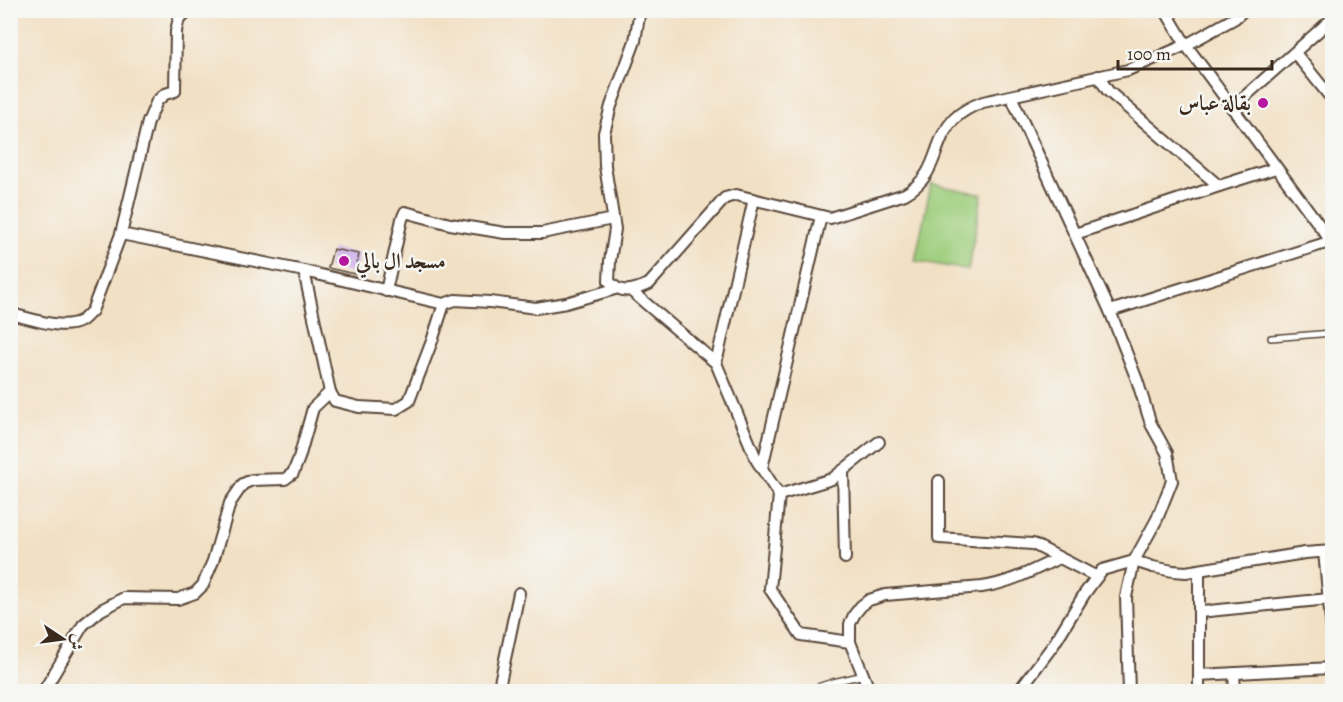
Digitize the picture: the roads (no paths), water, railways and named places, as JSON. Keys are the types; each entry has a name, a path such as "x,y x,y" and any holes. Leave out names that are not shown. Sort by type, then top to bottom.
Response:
{"street":[{"path":"10,314 56,324 82,321 92,311 122,234 148,122 157,100 175,91 176,31 179,18 190,10"},
{"path":"615,289 609,281 615,229 605,166 604,133 610,106 635,41 640,10"},
{"path":"1110,311 1332,241 1186,45 1165,10"},
{"path":"122,234 304,271 444,304 455,300 536,308 566,303 615,289 624,291 649,284 725,198 736,195 830,218 905,194 923,180 931,167 943,135 953,120 967,109 982,102 1128,70 1186,45 1235,18 1244,10"},
{"path":"1232,108 1332,19"},
{"path":"1295,52 1332,99"},
{"path":"1098,76 1108,91 1219,186"},
{"path":"1011,96 1110,311 1137,380 1150,424 1167,453 1172,481 1157,519 1134,561 1126,597 1129,692"},
{"path":"1075,234 1276,168"},
{"path":"716,363 754,199"},
{"path":"386,291 405,212 450,224 505,233 542,233 613,219"},
{"path":"762,468 821,216"},
{"path":"304,271 330,392 335,401 359,407 396,409 409,401 444,304"},
{"path":"630,290 716,363 757,461 779,495 770,589 801,635 850,642"},
{"path":"43,692 82,625 101,610 124,598 178,599 195,593 203,585 234,495 243,484 252,480 285,479 293,472 313,408 330,392"},
{"path":"779,495 832,479 879,442"},
{"path":"843,471 845,558"},
{"path":"939,481 939,538 1033,544 1097,577"},
{"path":"1018,692 1054,644 1102,570 1134,561 1173,572 1328,551 1332,631"},
{"path":"870,692 850,642 850,624 854,615 869,600 885,595 995,585 1059,558"},
{"path":"1199,570 1199,692"},
{"path":"498,692 519,592"},
{"path":"1199,612 1329,599"},
{"path":"1199,675 1332,668"},
{"path":"1234,673 1235,692"}],"lane":[{"path":"1271,338 1332,333"},
{"path":"802,692 824,684 864,675"}],"place":[{"name":"بقالة عباس","path":"1263,103"},
{"name":"مسجد ال بالي","path":"344,261"}]}
